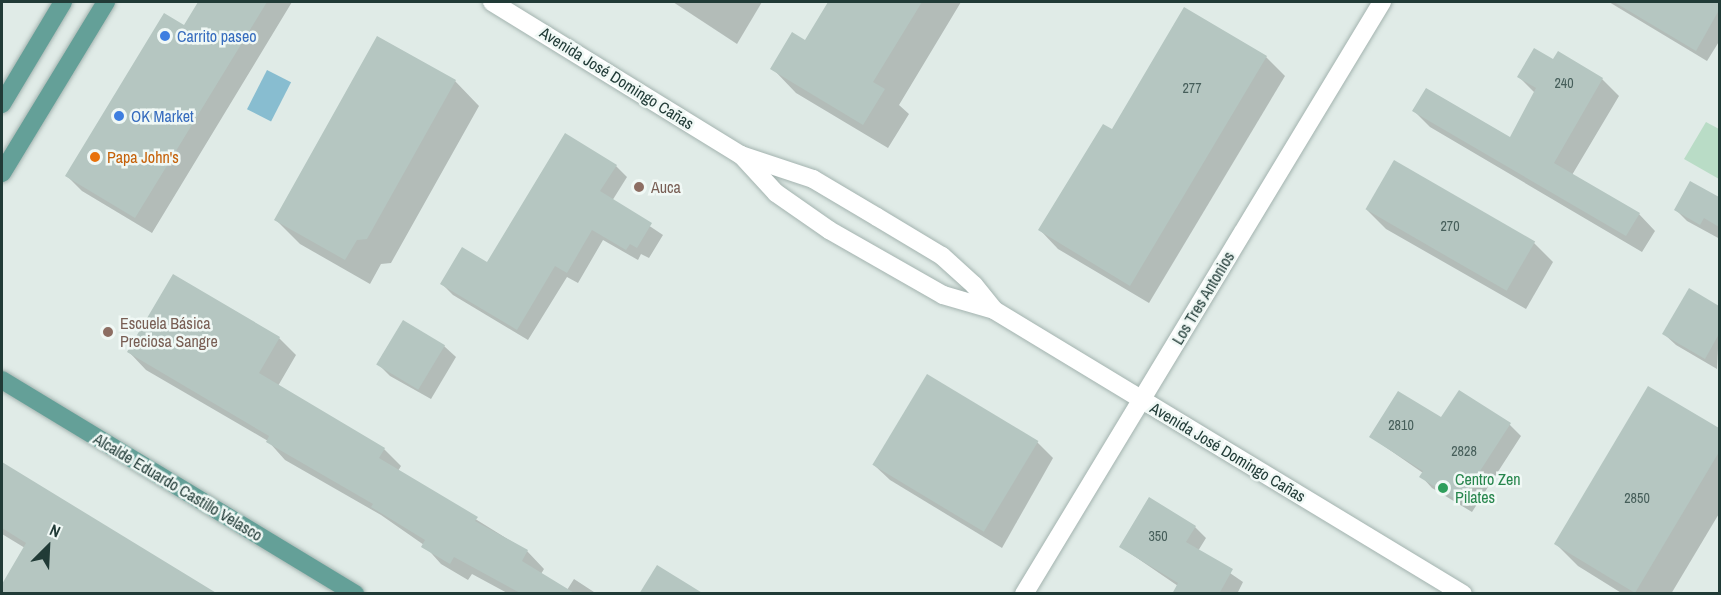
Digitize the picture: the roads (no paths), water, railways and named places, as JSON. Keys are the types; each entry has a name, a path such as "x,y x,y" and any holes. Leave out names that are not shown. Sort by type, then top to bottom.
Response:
{"main road":[{"path":"2,104 63,2"},
{"path":"2,174 106,2"},
{"name":"Alcalde Eduardo Castillo Velasco","path":"2,380 355,594"}],"street":[{"name":"Avenida José Domingo Cañas","path":"492,2 741,155 813,179 942,256 974,285 994,310"},
{"name":"Los Tres Antonios","path":"1024,594 1382,2"},
{"name":"Avenida José Domingo Cañas","path":"741,155 776,193 829,230 943,295 994,310 1463,594"}],"water":[{"path":"267,70 291,82 271,121 247,109"}],"place":[{"name":"Carrito paseo","path":"165,36"},
{"name":"OK Market","path":"119,116"},
{"name":"Papa John's","path":"95,157"},
{"name":"Auca","path":"639,187"},
{"name":"Escuela Básica Preciosa Sangre","path":"108,332"},
{"name":"Centro Zen Pilates","path":"1443,488"}]}
